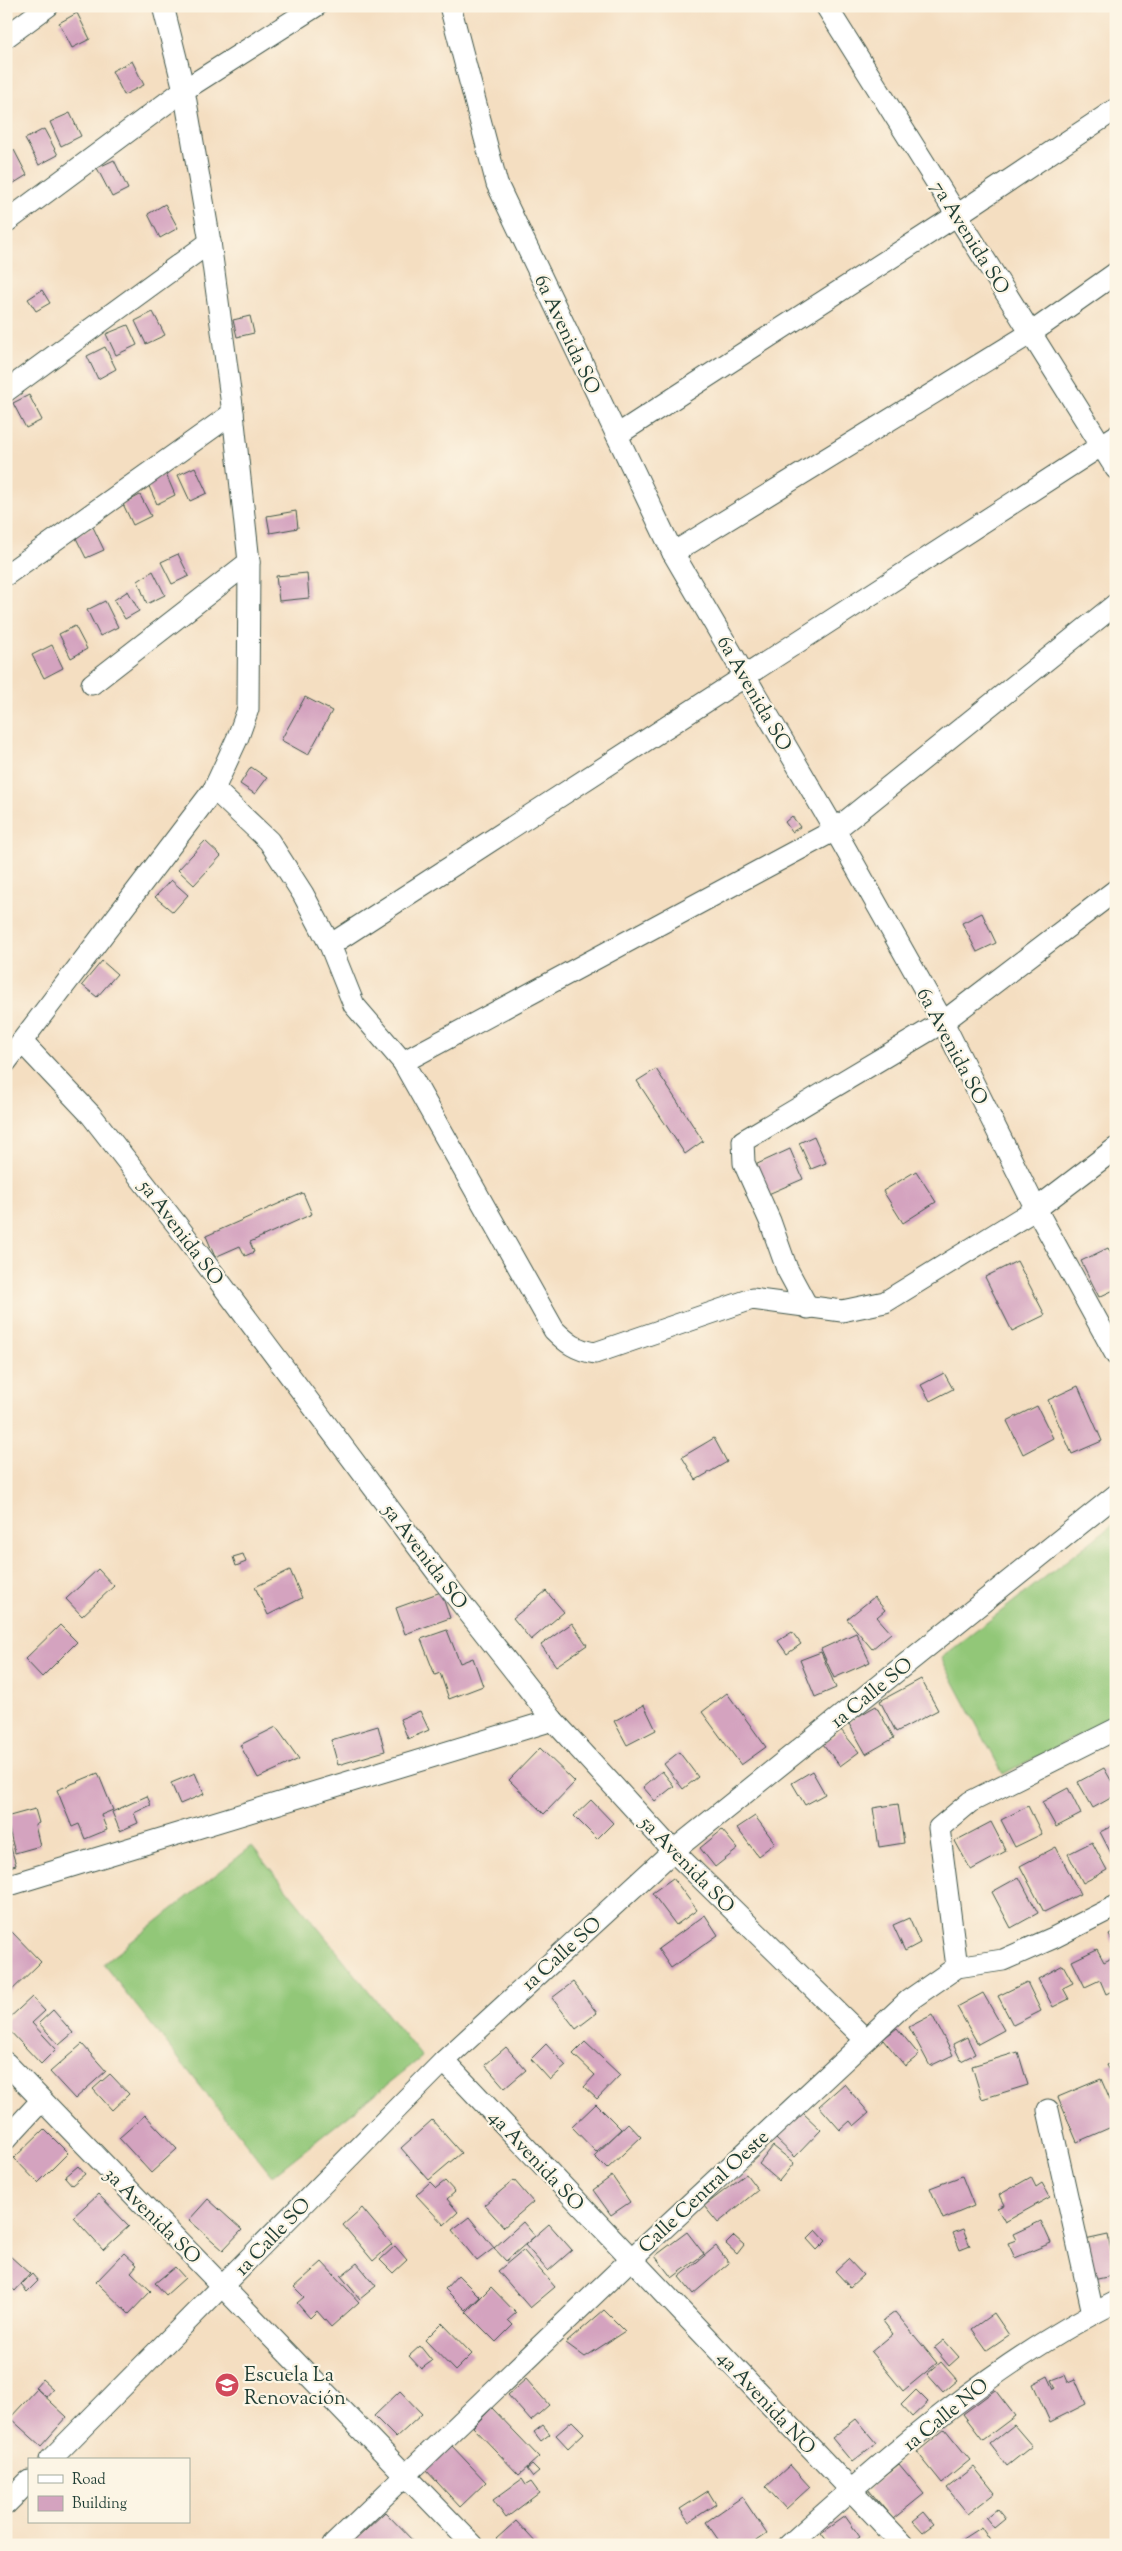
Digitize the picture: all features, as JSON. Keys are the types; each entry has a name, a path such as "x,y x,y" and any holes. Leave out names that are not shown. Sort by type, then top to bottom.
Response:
{"street":[{"path":"6,38 48,6"},
{"path":"6,1062 214,789 238,737 248,709 249,562 233,413 210,242 184,90 163,6"},
{"path":"6,222 184,90 316,6"},
{"name":"6a Avenida SO","path":"450,6 497,184 673,553 835,830 942,1022 1036,1209 1116,1355"},
{"name":"7a Avenida SO","path":"826,6 1031,333 1108,441 1116,469"},
{"path":"617,435 957,215 1116,109"},
{"path":"6,391 210,242"},
{"path":"673,553 1031,333 1116,273"},
{"path":"6,575 233,413"},
{"path":"330,945 1108,441"},
{"path":"92,684 249,562"},
{"path":"404,1062 835,830 1116,604"},
{"path":"214,789 269,841 303,894 330,945 354,1005 404,1062 554,1330 567,1343 580,1350 595,1352 752,1299 808,1308 842,1311 885,1302 1036,1209 1116,1148"},
{"path":"808,1308 787,1269 770,1222 752,1184 744,1163 743,1141 942,1022 1116,890"},
{"name":"5a Avenida SO","path":"22,1042 91,1114 177,1225 439,1575 553,1720 673,1850 865,2039"},
{"name":"1a Calle SO","path":"52,2458 444,2061 673,1850 1116,1495"},
{"path":"6,1886 553,1720"},
{"path":"957,1967 939,1828 970,1802 1116,1729"},
{"name":"Calle Central Oeste","path":"334,2545 631,2259 865,2039 908,2001 957,1967 1002,1960 1053,1938 1116,1906"},
{"name":"4a Avenida SO","path":"444,2061 631,2259"},
{"name":"3a Avenida SO","path":"6,2063 473,2545"},
{"path":"6,2139 41,2101"},
{"path":"1048,2110 1093,2313"},
{"name":"4a Avenida NO","path":"631,2259 903,2545"},
{"name":"1a Calle NO","path":"789,2545 850,2490 999,2371 1093,2313 1116,2302"},
{"path":"6,2504 28,2483"}],"green space":[{"path":"1116,1522 1116,1716 1003,1774 941,1658"},
{"path":"252,1846 422,2057 272,2176 103,1964"}],"building":[{"path":"77,13 90,39 72,48 59,23"},
{"path":"132,61 144,85 124,95 112,71"},
{"path":"70,113 81,136 61,146 50,122"},
{"path":"44,129 58,155 39,165 25,139"},
{"path":"14,150 27,175 6,188 6,155"},
{"path":"114,160 128,189 112,197 97,168"},
{"path":"165,204 178,228 160,238 148,214"},
{"path":"42,290 50,303 36,311 28,299"},
{"path":"153,312 165,335 146,344 135,321"},
{"path":"250,316 254,333 237,337 233,320"},
{"path":"128,325 137,345 116,355 106,334"},
{"path":"105,347 116,369 98,379 87,356"},
{"path":"29,395 42,420 26,428 13,403"},
{"path":"195,467 207,493 190,501 178,475"},
{"path":"166,474 175,495 157,504 147,482"},
{"path":"140,495 151,516 133,525 123,504"},
{"path":"296,511 298,528 270,533 267,516"},
{"path":"93,527 104,550 86,558 75,536"},
{"path":"178,554 189,576 172,584 161,562"},
{"path":"153,571 165,595 147,604 138,581"},
{"path":"307,573 309,598 279,601 276,576"},
{"path":"128,591 139,611 125,619 114,600"},
{"path":"105,601 118,627 100,636 87,610"},
{"path":"75,626 87,649 71,658 59,634"},
{"path":"52,645 63,668 44,678 32,655"},
{"path":"305,697 332,711 308,755 281,740"},
{"path":"251,767 267,778 255,794 240,784"},
{"path":"792,816 800,827 792,832 785,822"},
{"path":"205,841 221,856 194,885 178,870"},
{"path":"171,880 188,895 173,912 155,897"},
{"path":"982,913 996,943 977,952 962,923"},
{"path":"102,961 117,974 97,997 82,985"},
{"path":"656,1069 703,1141 685,1154 637,1081"},
{"path":"814,1136 826,1163 811,1169 799,1143"},
{"path":"790,1149 803,1179 766,1195 753,1166"},
{"path":"916,1171 936,1202 903,1223 883,1191"},
{"path":"303,1193 312,1214 250,1242 254,1252 245,1256 240,1246 215,1257 206,1236"},
{"path":"1108,1248 1116,1264 1116,1289 1099,1297 1081,1261"},
{"path":"1017,1261 1045,1315 1012,1331 985,1277"},
{"path":"944,1373 953,1389 930,1401 921,1385"},
{"path":"1078,1386 1102,1441 1072,1454 1048,1400"},
{"path":"1037,1406 1053,1438 1023,1454 1007,1421"},
{"path":"714,1438 727,1462 696,1480 682,1457"},
{"path":"243,1554 246,1562 236,1566 233,1557"},
{"path":"98,1569 114,1586 82,1616 66,1599"},
{"path":"290,1570 302,1598 268,1615 255,1587"},
{"path":"546,1591 564,1612 531,1640 513,1618"},
{"path":"441,1592 450,1618 405,1634 396,1608"},
{"path":"874,1597 885,1610 877,1617 891,1633 872,1649 847,1619"},
{"path":"572,1623 587,1645 556,1666 541,1645"},
{"path":"60,1625 77,1642 42,1677 25,1659"},
{"path":"447,1630 460,1663 473,1658 483,1686 449,1699 440,1673 435,1675 421,1639"},
{"path":"792,1632 801,1644 787,1654 778,1641"},
{"path":"856,1633 870,1662 834,1678 821,1649"},
{"path":"821,1652 836,1688 815,1697 800,1660"},
{"path":"921,1679 938,1710 896,1732 880,1701"},
{"path":"727,1693 766,1747 741,1765 702,1712"},
{"path":"644,1705 656,1730 627,1745 614,1721"},
{"path":"876,1706 894,1738 866,1754 848,1722"},
{"path":"420,1711 429,1730 408,1739 400,1719"},
{"path":"378,1726 385,1751 338,1765 331,1740"},
{"path":"276,1727 299,1759 258,1778 240,1745"},
{"path":"841,1730 859,1752 840,1766 823,1744"},
{"path":"540,1748 575,1782 544,1814 509,1780"},
{"path":"679,1752 698,1777 683,1789 664,1764"},
{"path":"1104,1768 1116,1789 1116,1795 1093,1808 1078,1782"},
{"path":"662,1771 674,1786 655,1801 643,1787"},
{"path":"812,1771 825,1794 805,1805 792,1783"},
{"path":"98,1773 113,1810 101,1815 107,1830 85,1839 79,1824 72,1827 57,1790"},
{"path":"195,1773 204,1794 180,1804 171,1783"},
{"path":"1068,1788 1081,1814 1056,1827 1042,1802"},
{"path":"147,1796 151,1805 134,1813 138,1823 120,1831 112,1812"},
{"path":"591,1800 613,1823 597,1839 574,1816"},
{"path":"898,1804 904,1843 879,1847 873,1808"},
{"path":"1028,1806 1042,1834 1015,1847 1001,1820"},
{"path":"35,1809 39,1823 35,1825 40,1846 15,1853 6,1817"},
{"path":"755,1816 775,1843 758,1856 737,1828"},
{"path":"991,1822 1006,1851 971,1870 955,1841"},
{"path":"1116,1824 1116,1863 1100,1832"},
{"path":"722,1830 738,1849 715,1867 700,1848"},
{"path":"6,1831 16,1865 6,1868"},
{"path":"1092,1842 1107,1870 1083,1883 1068,1854"},
{"path":"1056,1847 1080,1894 1044,1912 1020,1866"},
{"path":"1019,1877 1038,1913 1011,1928 992,1892"},
{"path":"673,1878 697,1910 676,1925 652,1893"},
{"path":"705,1915 718,1935 671,1968 658,1949"},
{"path":"909,1918 920,1943 905,1951 893,1925"},
{"path":"1116,1931 1116,1948 1109,1935"},
{"path":"12,1932 41,1962 6,1996 6,1937"},
{"path":"1097,1949 1104,1962 1114,1957 1116,1960 1116,1989 1106,1994 1100,1980 1085,1987 1072,1961"},
{"path":"1063,1965 1073,1983 1063,1988 1069,1999 1053,2007 1038,1979"},
{"path":"573,1982 597,2013 576,2029 552,1998"},
{"path":"1027,1982 1041,2011 1013,2025 998,1996"},
{"path":"983,1993 1004,2030 978,2044 957,2007"},
{"path":"32,1997 45,2011 32,2023 56,2049 41,2064 6,2027 6,2021"},
{"path":"53,2010 73,2033 59,2045 39,2023"},
{"path":"932,2015 953,2055 930,2066 909,2027"},
{"path":"897,2028 919,2055 905,2066 883,2039"},
{"path":"967,2037 975,2054 961,2061 953,2044"},
{"path":"585,2042 620,2075 597,2099 584,2087 595,2075 573,2054"},
{"path":"82,2044 106,2071 75,2099 50,2072"},
{"path":"546,2044 566,2066 550,2080 531,2059"},
{"path":"506,2047 526,2070 505,2088 485,2065"},
{"path":"1018,2052 1028,2085 982,2099 972,2066"},
{"path":"1116,2061 1116,2082 1107,2065"},
{"path":"110,2074 129,2094 112,2110 93,2089"},
{"path":"1101,2079 1116,2114 1116,2125 1077,2142 1058,2097"},
{"path":"844,2084 869,2113 854,2126 850,2121 840,2130 819,2106"},
{"path":"596,2104 621,2129 596,2152 572,2127"},
{"path":"802,2112 821,2130 795,2157 776,2139"},
{"path":"145,2115 177,2149 151,2173 119,2138"},
{"path":"432,2120 461,2153 429,2180 401,2148"},
{"path":"628,2123 641,2137 607,2169 594,2156"},
{"path":"44,2129 68,2153 38,2183 14,2158"},
{"path":"773,2146 794,2163 779,2181 759,2164"},
{"path":"78,2166 85,2174 72,2185 65,2177"},
{"path":"746,2174 758,2190 718,2223 704,2206"},
{"path":"612,2176 630,2202 611,2215 593,2190"},
{"path":"962,2176 974,2206 943,2219 930,2188"},
{"path":"1031,2177 1036,2187 1042,2183 1050,2197 1005,2222 997,2208 1004,2205 999,2195"},
{"path":"514,2180 533,2202 504,2227 484,2205"},
{"path":"445,2181 455,2192 447,2199 458,2212 444,2225 416,2195 430,2182 436,2188"},
{"path":"98,2194 129,2226 103,2250 73,2217"},
{"path":"208,2199 242,2230 223,2250 189,2220"},
{"path":"362,2208 392,2244 373,2261 343,2225"},
{"path":"469,2217 494,2248 477,2261 452,2230"},
{"path":"1041,2221 1051,2243 1015,2258 1008,2243 1016,2240 1013,2234"},
{"path":"523,2222 535,2236 506,2261 494,2248"},
{"path":"549,2224 572,2250 548,2271 525,2245"},
{"path":"963,2229 970,2246 960,2250 953,2233"},
{"path":"816,2230 826,2241 817,2250 807,2239"},
{"path":"687,2232 704,2254 672,2278 655,2256"},
{"path":"1108,2235 1116,2275 1093,2280 1085,2240"},
{"path":"734,2236 744,2245 737,2254 726,2244"},
{"path":"395,2246 407,2260 393,2273 380,2260"},
{"path":"716,2246 729,2263 693,2294 679,2277"},
{"path":"523,2250 555,2287 530,2308 498,2271"},
{"path":"124,2253 137,2265 131,2272 151,2291 129,2314 96,2282"},
{"path":"10,2256 30,2274 15,2291 6,2283 6,2260"},
{"path":"848,2259 863,2275 850,2287 835,2271"},
{"path":"322,2262 359,2302 331,2327 317,2311 310,2318 297,2303 304,2297 294,2287"},
{"path":"357,2263 376,2286 360,2299 341,2276"},
{"path":"175,2267 185,2278 166,2295 155,2283"},
{"path":"32,2274 38,2281 27,2292 21,2285"},
{"path":"458,2275 480,2297 466,2310 445,2289"},
{"path":"491,2287 516,2313 508,2320 513,2325 496,2342 466,2312"},
{"path":"604,2310 625,2331 585,2357 566,2343"},
{"path":"895,2312 937,2363 903,2391 871,2352 893,2334 883,2321"},
{"path":"994,2313 1009,2335 987,2350 972,2329"},
{"path":"442,2323 472,2354 455,2371 425,2340"},
{"path":"944,2340 959,2357 949,2366 934,2348"},
{"path":"420,2346 432,2361 421,2369 409,2356"},
{"path":"941,2362 957,2380 943,2392 927,2374"},
{"path":"1065,2375 1068,2382 1075,2379 1086,2404 1050,2422 1033,2384 1048,2376 1054,2389 1056,2388 1052,2380"},
{"path":"42,2379 53,2389 46,2397 35,2387"},
{"path":"526,2379 549,2405 531,2421 508,2395"},
{"path":"37,2389 67,2417 41,2446 10,2418"},
{"path":"916,2390 928,2402 912,2417 901,2405"},
{"path":"995,2390 1015,2416 983,2440 963,2414"},
{"path":"400,2391 422,2414 396,2438 374,2416"},
{"path":"492,2408 539,2457 519,2475 473,2427"},
{"path":"856,2419 876,2443 852,2462 832,2438"},
{"path":"572,2421 584,2433 568,2448 556,2435"},
{"path":"543,2425 550,2434 541,2441 534,2432"},
{"path":"1014,2425 1032,2446 1007,2466 990,2444"},
{"path":"945,2429 970,2460 942,2483 917,2452"},
{"path":"452,2446 486,2482 460,2507 426,2470"},
{"path":"899,2464 924,2494 893,2519 868,2489"},
{"path":"532,2465 539,2472 533,2477 527,2469"},
{"path":"790,2465 810,2487 786,2509 766,2487"},
{"path":"974,2467 995,2493 968,2514 947,2488"},
{"path":"522,2479 526,2485 531,2482 539,2493 506,2518 493,2500"},
{"path":"708,2491 716,2504 689,2522 680,2509"},
{"path":"742,2497 767,2534 751,2545 722,2545 706,2522"},
{"path":"997,2509 1005,2519 994,2528 986,2518"},
{"path":"385,2512 417,2545 350,2545"},
{"path":"924,2512 934,2524 923,2532 913,2521"},
{"path":"845,2516 860,2537 849,2545 830,2545 821,2533"},
{"path":"516,2521 538,2545 502,2545 496,2539"},
{"path":"981,2527 993,2545 953,2545"}],"place":[{"name":"Escuela La Renovación","path":"227,2385"}]}
